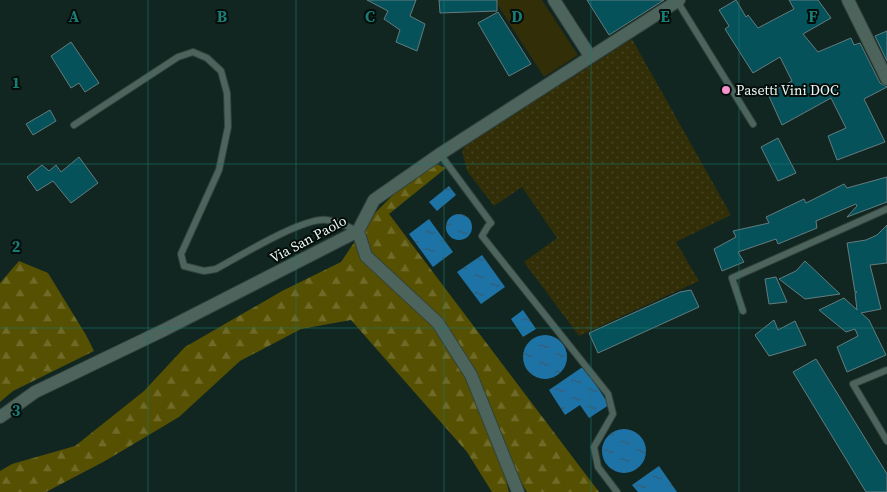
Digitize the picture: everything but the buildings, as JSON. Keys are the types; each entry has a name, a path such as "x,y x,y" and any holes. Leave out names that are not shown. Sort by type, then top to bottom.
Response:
{"street":[{"path":"554,0 590,56"},
{"name":"Via San Paolo","path":"0,417 35,392 164,330 358,231 374,200 440,154 678,0"},
{"path":"848,0 887,79"},
{"path":"358,231 366,256 438,323 471,375 518,492"}],"lane":[{"path":"678,0 753,124"},
{"path":"74,125 178,57 193,52 207,58 221,70 227,93 228,127 219,170 181,254 184,266 204,271 216,269 305,224 326,220 341,223 358,231"},
{"path":"440,154 491,223 482,236 608,394 613,414 594,447 598,467 617,492"},
{"path":"743,311 732,278 887,209"},
{"path":"887,370 853,384 887,441"}],"shaded area":[{"path":"496,0 542,0 578,55 544,77"},
{"path":"632,39 731,215 676,242 699,281 579,336 524,262 557,238 522,187 494,206 467,171 462,151 465,146"}],"green space":[{"path":"434,163 446,168 389,214 599,492 527,492 518,477 504,472 509,492 492,492 467,452 351,320 301,329 240,361 179,417 105,461 46,492 0,492 0,471 12,464 75,446 144,391 185,347 282,291 341,262 372,216 398,190"},
{"path":"19,261 48,273 94,351 13,391 0,402 0,283"}],"water":[{"path":"449,186 456,195 437,211 429,202"},
{"path":"459,214 468,218 472,227 468,236 459,240 450,236 446,227 450,218"},
{"path":"429,219 453,252 433,267 409,234"},
{"path":"482,255 505,287 481,304 457,272"},
{"path":"523,310 536,329 523,337 511,319"},
{"path":"545,335 557,339 563,345 567,357 563,369 557,375 545,379 533,375 527,369 523,357 527,345 533,339"},
{"path":"584,366 609,405 589,418 580,405 565,415 549,390"},
{"path":"624,429 636,433 642,439 646,451 642,463 636,469 624,473 612,469 606,463 602,451 606,439 612,433"},
{"path":"659,466 677,492 638,492 632,485"}],"place":[{"name":"Pasetti Vini DOC","path":"726,90"}]}
